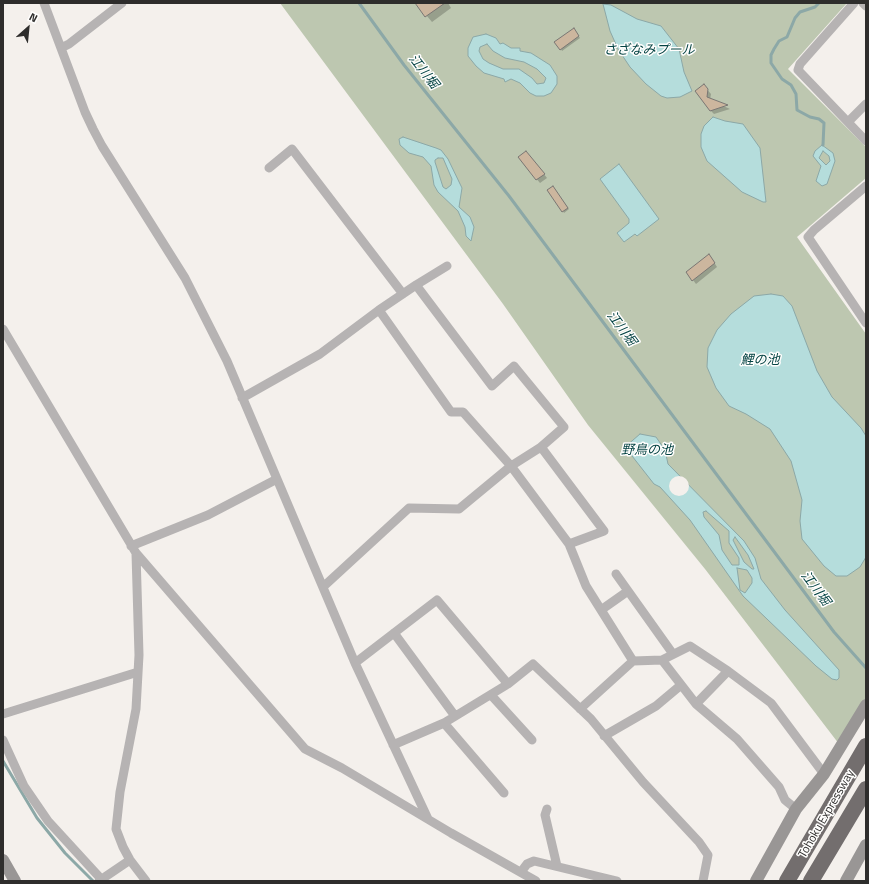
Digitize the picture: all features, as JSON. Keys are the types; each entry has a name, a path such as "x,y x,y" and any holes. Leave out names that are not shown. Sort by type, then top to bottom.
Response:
{"highway":[{"name":"Tohoku Expressway","path":"787,881 866,746"},
{"name":"Tohoku Expressway","path":"811,881 866,789"}],"street":[{"path":"44,3 85,112 102,146 185,278 227,361 355,663 428,819"},
{"path":"60,48 69,44 122,3"},
{"path":"854,3 800,64 798,70 866,141"},
{"path":"863,3 866,6"},
{"path":"848,122 866,104"},
{"path":"269,168 292,149 403,294"},
{"path":"866,186 814,230 808,237 866,323"},
{"path":"242,398 320,354 379,310 447,266"},
{"path":"323,587 409,508 459,509 511,466 540,447 564,427 514,366 492,386 416,285"},
{"path":"379,310 451,412 463,412 511,466 569,544 586,586 633,661"},
{"path":"3,329 134,550 305,749 536,881"},
{"path":"540,447 604,531 569,544"},
{"path":"134,550 277,480"},
{"path":"134,550 139,655 136,709 120,792 116,829 130,860 146,881"},
{"path":"616,574 673,654"},
{"path":"601,610 628,591"},
{"path":"355,663 437,600 508,684"},
{"path":"394,633 455,716"},
{"path":"580,709 633,661 662,660 690,646 772,703 824,774"},
{"path":"662,660 696,704 737,739 779,787 785,800 796,809"},
{"path":"393,745 444,723 508,684 533,664 580,709 643,782 702,846 708,855 703,881"},
{"path":"696,704 728,671"},
{"path":"3,714 138,672"},
{"path":"604,736 656,706 681,685"},
{"path":"491,694 532,740"},
{"path":"756,881 796,809 824,774 866,705"},
{"path":"444,723 504,793"},
{"path":"3,740 24,786 48,821 101,880 130,860"},
{"path":"547,809 545,815 557,866"},
{"path":"846,881 866,845"},
{"path":"3,860 15,881"},
{"path":"521,872 527,864 534,860 617,881"}],"green space":[{"path":"280,3 847,3 788,69 866,147 866,178 797,237 866,334 866,699 839,744 705,569 588,425 503,304"}],"water":[{"name":"さざなみプール","path":"603,4 611,5 637,19 661,26 679,49 684,72 692,91 680,97 667,98 661,96 646,84 630,67 618,49 610,31"},
{"path":"486,34 496,38 500,44 503,43 511,48 520,48 520,51 531,53 550,65 557,76 557,84 551,93 544,96 536,96 530,93 520,83 511,79 505,82 504,79 484,73 468,56 468,48 473,37","holes":["487,44 493,51 505,58 524,62 537,69 546,78 544,83 537,84 532,78 519,69 503,69 489,63 483,59 479,51 480,47"]},
{"path":"713,117 743,124 760,148 766,202 742,192 707,161 701,147 701,134 704,126"},
{"path":"403,137 441,150 448,159 462,188 459,207 470,217 474,227 471,241 466,236 465,227 458,211 438,192 434,185 431,166 423,157 409,153 400,145 399,139","holes":["438,158 443,158 452,179 451,185 446,189 443,187 435,162"]},
{"path":"822,145 833,153 835,161 827,184 822,186 816,181 821,166 813,156 815,151","holes":["823,151 829,156 830,161 826,165 819,158"]},
{"path":"619,164 659,219 637,236 635,234 624,242 617,233 629,223 629,219 600,179"},
{"name":"鯉の池","path":"771,294 783,296 792,306 817,371 832,397 861,428 866,436 866,557 860,567 847,576 836,576 824,566 802,539 800,521 802,500 791,461 770,429 746,414 729,406 716,388 707,367 708,348 717,330 731,314 754,296"},
{"name":"野鳥の池","path":"640,434 656,437 665,450 668,464 744,541 755,558 761,579 785,610 839,670 839,678 837,680 832,679 816,666 743,596 690,520 660,487 654,484 625,447","holes":["706,511 729,531 729,543 739,558 739,565 732,565 722,550 719,535 704,517 703,512","735,537 748,555 754,569 744,562 733,540","737,568 747,570 752,578 752,583 745,593 740,590"]}],"pier":[{"path":"679,476 686,479 689,486 686,493 679,496 672,493 669,486 672,479"}],"building":[{"path":"415,3 445,3 425,17"},
{"path":"574,28 579,36 560,50 554,42"},
{"path":"704,84 708,89 707,97 728,105 710,111 695,91"},
{"path":"526,151 545,174 536,180 518,157"},
{"path":"553,186 568,208 562,212 547,190"},
{"path":"709,254 715,263 692,281 686,272"}],"waterway":[{"name":"江川堀","path":"359,3 404,65 509,196 834,632 866,668"},
{"path":"819,3 815,7 800,12 795,18 787,37 779,41 774,49 771,55 771,63 782,79 791,85 796,94 797,110 810,117 819,119 824,123 823,145"},
{"path":"3,761 37,818 65,853 93,881"}]}
